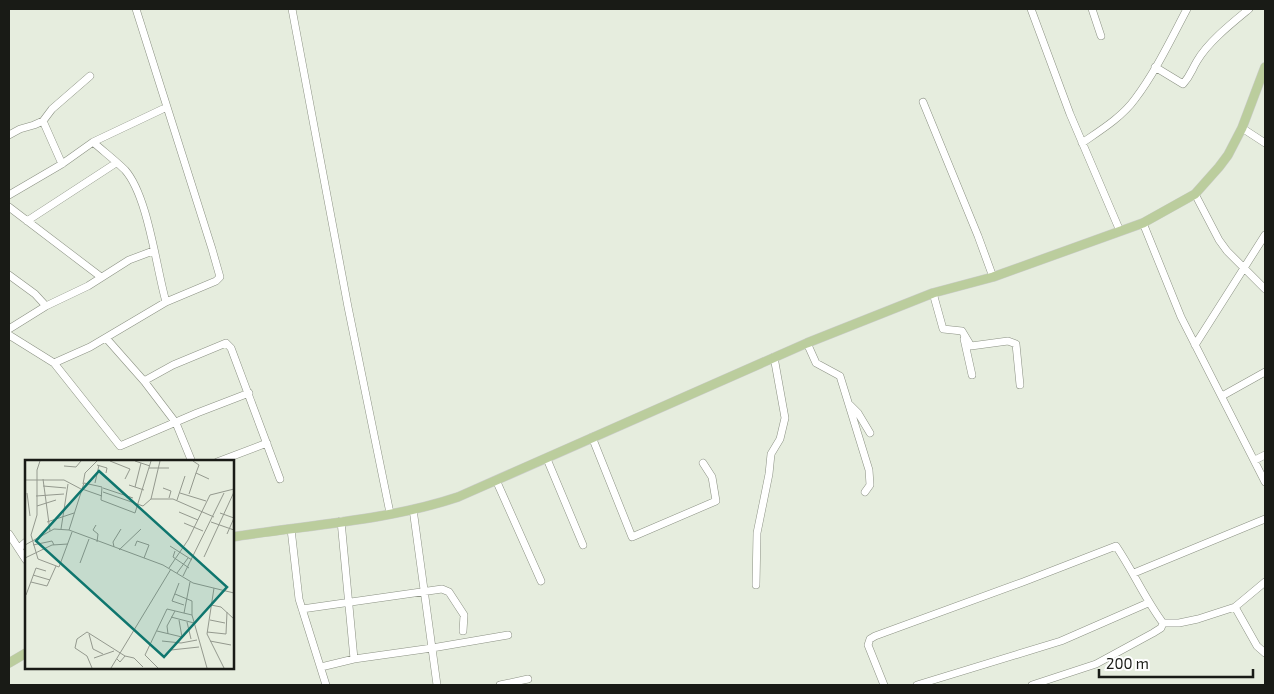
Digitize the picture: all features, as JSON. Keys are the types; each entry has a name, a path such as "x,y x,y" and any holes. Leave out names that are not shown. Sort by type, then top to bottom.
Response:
{"main road":[{"path":"234,537 413,509 458,497 806,343 933,293 993,277 1143,224 1195,194 1228,155 1242,128 1265,67"},
{"path":"9,663 25,654"}],"street":[{"path":"54,363 106,338 166,302 216,281 220,277 136,9"},
{"path":"292,9 348,307 390,513"},
{"path":"1031,9 1082,143 1120,231"},
{"path":"1092,9 1102,36"},
{"path":"1082,143 1110,123 1135,100 1187,9"},
{"path":"1155,67 1183,84 1190,76 1197,61 1208,48 1235,20 1249,9"},
{"path":"9,135 20,128 34,126 43,121 52,109 90,76"},
{"path":"924,102 993,277"},
{"path":"9,195 62,164 93,142 167,107"},
{"path":"43,121 62,164"},
{"path":"1242,128 1265,143"},
{"path":"93,142 125,171 135,187 151,234 153,251 166,302"},
{"path":"27,220 116,163"},
{"path":"1195,194 1219,240 1244,270 1265,289"},
{"path":"9,207 101,278"},
{"path":"1143,224 1181,317 1265,482"},
{"path":"1195,345 1265,235"},
{"path":"9,329 46,306 88,286 129,260 153,251"},
{"path":"9,276 36,294 46,306"},
{"path":"933,293 943,329 962,331"},
{"path":"962,331 972,375"},
{"path":"962,331 971,346 1008,341 1016,344 1020,385"},
{"path":"9,335 54,363 120,446 249,393"},
{"path":"106,338 144,381 176,422 191,460"},
{"path":"144,381 172,365 226,343 231,348 249,393 280,479"},
{"path":"806,343 816,363 840,376 869,470 870,484 865,492"},
{"path":"756,585 757,533 771,454 780,439 785,418 774,357"},
{"path":"1222,396 1265,372"},
{"path":"849,405 858,413 870,433"},
{"path":"592,437 632,536 716,501 712,477 703,463"},
{"path":"221,460 267,443"},
{"path":"1255,460 1265,455"},
{"path":"547,459 583,545"},
{"path":"496,480 540,581"},
{"path":"413,509 437,685"},
{"path":"1134,573 1265,519"},
{"path":"341,521 354,659"},
{"path":"291,529 299,599 326,685"},
{"path":"9,534 25,558"},
{"path":"19,548 25,543"},
{"path":"884,685 868,645 870,639 875,636 1116,546 1134,573 1148,602 1163,623"},
{"path":"1163,623 1179,624 1235,607 1265,582"},
{"path":"302,609 442,589 449,592 464,615 463,631"},
{"path":"917,685 1061,641 1148,602"},
{"path":"1235,607 1257,646 1265,653"},
{"path":"1032,685 1096,664 1154,633 1161,628 1163,623"},
{"path":"321,667 354,659 508,635"},
{"path":"500,685 528,679"}]}
